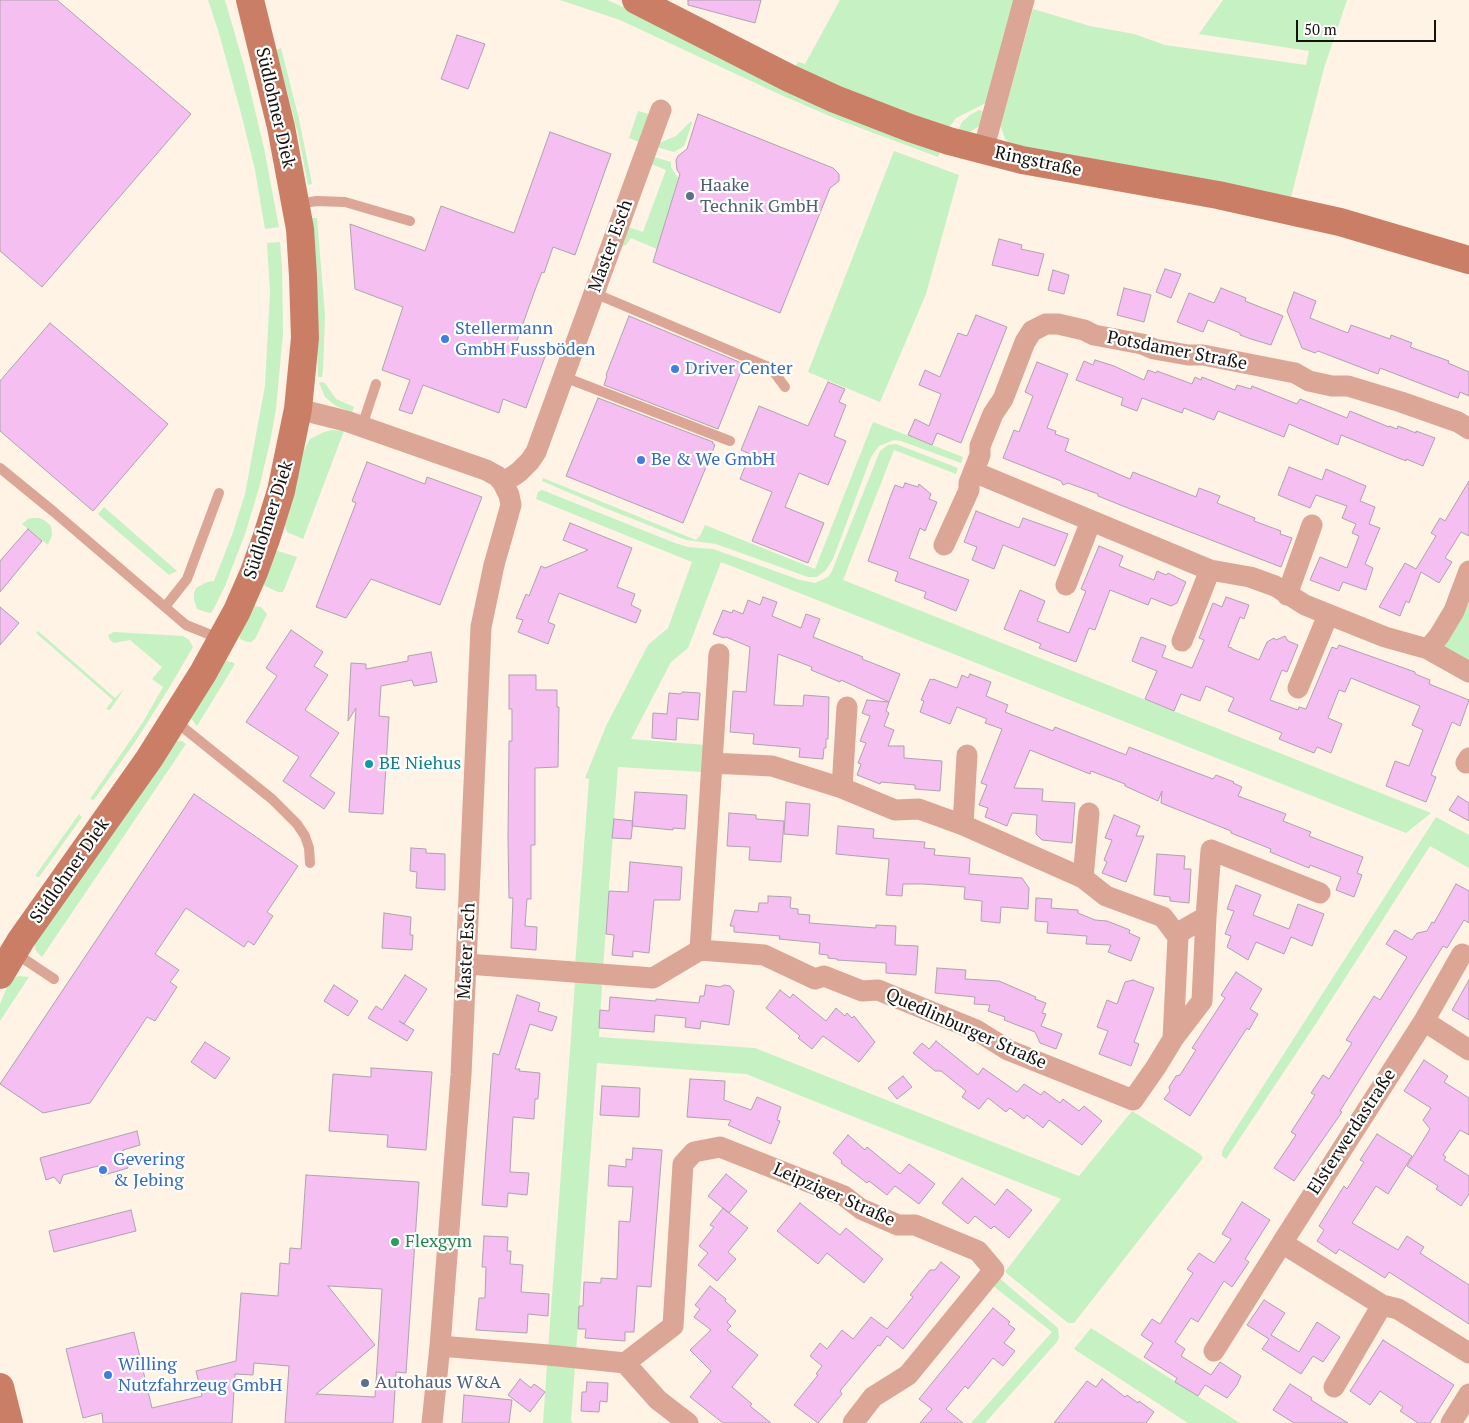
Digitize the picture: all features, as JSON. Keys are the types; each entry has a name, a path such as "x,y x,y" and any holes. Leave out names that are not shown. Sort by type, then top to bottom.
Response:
{"street":[{"name":"Südlohner Diek","path":"4,967 174,721 222,640 237,611 266,539 281,491 298,409 304,338 305,314 300,229 281,127 250,0"},
{"name":"Ringstraße","path":"636,0 788,78 835,99 910,128 983,151 1112,177 1218,195 1321,218 1403,240 1467,260"},
{"path":"983,151 1024,0"},
{"name":"Master Esch","path":"432,1423 440,1346 461,1075 481,627 494,565 511,505 509,495 503,483 519,472 536,452 661,110"},
{"name":"Potsdamer Straße","path":"944,545 956,516 961,510 980,456 980,446 993,414 1003,399 1025,342 1032,331 1046,324 1058,324 1084,330 1094,335 1142,344 1154,349 1188,355 1203,355 1295,373 1309,381 1332,386 1348,386 1458,422 1469,429"},
{"path":"298,409 362,426 486,470 497,476 503,483"},
{"path":"974,472 1210,570 1250,577 1275,586 1304,605 1385,637 1428,649 1469,672"},
{"path":"1066,585 1092,521"},
{"path":"1288,594 1312,526"},
{"path":"1182,641 1210,570"},
{"path":"1428,649 1439,636 1454,612 1469,571"},
{"path":"1298,688 1328,614"},
{"path":"467,964 653,978 700,950 720,654"},
{"path":"842,788 847,707"},
{"path":"963,825 967,755"},
{"path":"712,763 772,766 842,788 895,810 919,809 963,825 1083,878 1106,896 1163,917 1176,934 1206,917"},
{"path":"1083,878 1090,813"},
{"name":"Quedlinburger Straße","path":"700,950 764,955 815,979 824,976 862,991 878,990 976,1030 1008,1050 1133,1100 1156,1068 1173,1039 1202,1001 1211,850 1320,893"},
{"name":"Quedlinburger Straße","path":"1173,1039 1178,937 1176,934"},
{"name":"Elsterwerdastraße","path":"1214,1352 1424,1021 1462,954"},
{"path":"1424,1021 1469,1050"},
{"name":"Leipziger Straße","path":"625,1363 673,1326 683,1164 694,1152 720,1148 844,1196 861,1209 898,1225 915,1225 978,1251 994,1270 908,1375 873,1397 853,1423"},
{"path":"1282,1243 1382,1305 1398,1309 1469,1352"},
{"path":"1334,1387 1382,1305"},
{"path":"440,1346 625,1363 658,1400 688,1423"},
{"path":"0,1386 9,1423"},
{"path":"1451,1423 1469,1394"}],"lane":[{"path":"296,204 317,201 345,202 410,221"},
{"path":"594,293 771,368 785,387"},
{"path":"564,376 730,440"},
{"path":"362,426 376,384"},
{"path":"0,468 186,625 222,640"},
{"path":"165,607 186,579 219,493"},
{"path":"174,721 272,799 297,824 305,836 309,848 310,863"},
{"path":"4,967 54,979"}],"green space":[{"path":"208,0 225,0 245,69 264,148 279,227 265,229 255,170 241,113"},
{"path":"560,0 607,0 941,148 938,157 839,120 620,20"},
{"path":"840,0 1015,0 988,102 956,118 947,130 794,69 798,62 805,64"},
{"path":"1223,0 1347,0 1324,68 1291,197 1012,146 1005,139 1001,127 1002,120 1033,9 1090,26 1134,34 1165,45 1306,65 1309,51 1199,34"},
{"path":"281,48 299,119 312,184 308,185 298,134 276,50"},
{"path":"979,110 985,112 979,126 970,132 957,133 962,122"},
{"path":"638,111 649,114 639,142 629,138"},
{"path":"691,121 692,123 684,146 674,152 657,147 659,143 676,136"},
{"path":"894,151 959,175 926,294 880,402 808,372"},
{"path":"654,157 671,162 671,167 678,178 657,249 631,238 626,245 622,246 628,227 643,232 666,170 651,164"},
{"path":"312,218 317,218 325,315 322,377 318,377"},
{"path":"280,242 283,333 276,409 270,442 245,534 225,586 212,612 209,613 197,609 194,593 196,588 207,582 214,581 232,535 245,494 265,386 270,291 267,243"},
{"path":"319,383 325,383 336,399 354,407 352,412 336,406 325,397"},
{"path":"873,422 963,457 961,463 901,441 894,440 879,446 871,457 833,559 826,570 817,577 808,577 716,544 686,540 542,481 543,478 696,540 705,525 815,569"},
{"path":"332,430 344,431 303,539 287,532 283,521 303,452 310,439"},
{"path":"896,444 958,468 956,474 894,450 843,580 1431,813 1406,833 721,562 688,648 671,662 631,739 705,745 703,772 618,767 603,968 575,966 589,779 585,778 606,726 648,645 668,628 692,562 536,499 538,492 542,490 675,543 688,547 713,549 800,580 815,583 828,577 832,571 880,451 888,445"},
{"path":"104,507 177,571 169,575 101,517 98,514"},
{"path":"31,518 44,520 51,526 52,535 48,545 22,524"},
{"path":"275,550 297,557 283,592 278,592 265,586 263,583"},
{"path":"1469,596 1469,666 1444,652 1442,641"},
{"path":"252,606 261,607 267,614 255,639 247,642 240,639 239,634"},
{"path":"38,631 115,698 124,689 110,710 106,709 113,700 36,633"},
{"path":"114,632 183,636 189,640 193,647 137,739 94,800 90,799 143,722 163,687 152,679 162,667 130,640 114,643 108,635"},
{"path":"224,661 235,664 197,726 191,718"},
{"path":"176,741 182,741 186,744 42,957 36,951 34,943"},
{"path":"79,814 82,817 39,877 35,876"},
{"path":"1436,817 1469,835 1469,868 1430,846 1226,1159 1222,1156 1224,1147"},
{"path":"19,976 29,977 0,1021 0,1004 8,985 13,978"},
{"path":"575,982 602,984 599,1037 755,1048 1079,1176 1132,1111 1200,1154 1203,1158 1074,1323 1068,1323 1005,1272 1061,1199 746,1074 597,1063 576,1352 548,1350"},
{"path":"998,1277 1058,1328 1059,1338 985,1423 971,1423 1052,1332 992,1285"},
{"path":"1091,1328 1240,1423 1188,1423 1074,1349"},
{"path":"547,1365 575,1366 571,1421 573,1423 543,1423"}],"building":[{"path":"0,0 57,0 191,114 42,287 0,251"},
{"path":"688,0 761,0 755,23 688,5"},
{"path":"457,35 485,44 468,89 441,79"},
{"path":"698,114 833,168 839,174 839,181 830,188 780,313 653,262 680,174 677,170 676,160 687,149"},
{"path":"550,132 611,154 575,255 553,247 516,343 546,354 526,408 503,399 499,413 423,385 412,414 399,410 410,380 382,370 403,307 355,289 350,224 425,251 441,206 514,233"},
{"path":"999,239 1022,245 1021,249 1044,254 1038,276 992,265"},
{"path":"1165,269 1181,274 1171,298 1156,292"},
{"path":"1053,270 1069,275 1064,294 1048,290"},
{"path":"1124,288 1151,295 1144,322 1117,315"},
{"path":"1221,288 1246,298 1245,301 1283,316 1271,345 1240,335 1240,333 1208,320 1203,332 1177,322 1189,293 1214,303"},
{"path":"1294,292 1316,301 1310,318 1348,333 1351,325 1390,339 1391,335 1412,343 1410,347 1449,361 1448,363 1469,372 1469,396 1460,392 1458,398 1380,368 1378,374 1318,351 1315,353 1302,348 1287,311"},
{"path":"976,315 1007,327 961,443 937,433 932,445 908,435 915,419 929,426 941,394 919,385 925,370 940,377 958,333 967,336"},
{"name":"Driver Center","path":"629,316 744,364 718,429 604,385 606,375"},
{"path":"50,323 168,424 93,511 0,431 0,381"},
{"path":"1095,360 1114,366 1144,380 1148,370 1156,373 1157,371 1192,384 1195,377 1201,380 1202,377 1235,390 1237,385 1251,389 1252,386 1297,404 1300,399 1347,418 1350,411 1389,427 1397,429 1398,426 1435,438 1423,466 1341,435 1338,445 1289,424 1284,437 1218,411 1214,420 1184,408 1182,413 1142,398 1137,411 1121,405 1123,398 1076,380 1084,361 1093,365"},
{"path":"1037,362 1068,374 1047,428 1056,431 1055,434 1069,439 1065,451 1130,479 1133,472 1196,497 1199,488 1220,496 1217,503 1255,518 1254,521 1281,531 1280,534 1292,538 1281,567 1128,508 1098,496 1098,494 1068,483 1063,485 1061,481 1003,458 1014,430 1019,432 1033,396 1025,392"},
{"path":"828,382 845,389 839,402 846,405 834,436 846,441 828,485 799,473 785,507 824,523 808,563 752,541 772,492 740,479 750,454 741,450 759,406 808,426"},
{"name":"Be & We GmbH","path":"598,398 713,442 715,445 683,523 566,476"},
{"path":"367,462 425,484 427,477 482,497 440,605 371,579 346,618 316,607 356,503 352,501"},
{"path":"1289,467 1322,480 1326,469 1366,486 1360,501 1375,507 1369,524 1380,528 1365,564 1373,568 1366,590 1343,582 1339,591 1310,580 1320,557 1347,568 1359,536 1352,533 1356,524 1342,518 1347,506 1316,495 1310,508 1278,495"},
{"path":"1469,481 1469,536 1461,532 1445,558 1452,562 1439,583 1421,572 1409,603 1406,601 1400,616 1379,607 1405,563 1416,569 1436,536 1431,533 1440,518 1445,521"},
{"path":"905,483 918,487 919,484 931,494 929,499 937,502 925,531 920,528 909,558 969,580 956,611 924,598 926,592 895,581 898,572 868,561 895,485 903,488"},
{"path":"976,511 1019,528 1023,518 1068,534 1055,566 1003,545 994,569 972,560 977,547 964,542"},
{"path":"570,523 632,548 617,587 635,594 631,605 641,610 636,623 559,593 548,622 555,625 548,644 518,632 523,620 516,618 526,594 529,596 541,566 545,568 588,550 563,540"},
{"path":"28,529 42,541 0,592 0,561"},
{"path":"1099,546 1123,556 1119,566 1154,580 1157,571 1166,575 1168,573 1186,582 1177,603 1171,606 1151,598 1148,605 1110,590 1095,630 1089,628 1076,662 1039,648 1041,644 1004,629 1020,590 1045,601 1037,621 1069,633 1086,591 1081,589"},
{"path":"763,597 777,602 772,616 801,628 806,614 820,619 813,637 900,674 889,702 841,680 840,682 811,670 812,667 778,654 774,705 803,706 804,695 829,697 828,739 826,739 823,759 799,757 800,748 753,744 754,734 730,732 733,691 746,692 750,647 713,634 723,610 732,613 733,610 743,614 748,600 760,605"},
{"path":"1226,597 1249,605 1244,619 1240,617 1228,647 1259,660 1267,642 1274,638 1276,640 1285,636 1288,641 1298,645 1287,672 1282,670 1270,700 1298,710 1299,707 1306,709 1332,647 1337,649 1339,645 1415,672 1415,674 1430,680 1429,684 1469,700 1460,726 1452,722 1431,775 1436,777 1426,802 1386,786 1395,761 1409,766 1423,730 1412,725 1420,706 1351,678 1345,692 1339,690 1328,718 1342,724 1331,753 1317,747 1314,753 1279,739 1282,733 1228,711 1234,698 1206,686 1200,701 1181,694 1174,711 1145,699 1157,671 1132,661 1141,637 1166,646 1162,657 1192,668 1204,640 1199,638 1213,603 1222,607"},
{"path":"0,607 19,623 0,645"},
{"path":"291,630 323,652 314,666 328,675 305,710 339,733 310,776 335,793 324,809 283,781 299,757 246,722 277,676 266,668"},
{"path":"431,652 437,682 414,686 412,680 381,686 379,716 389,717 383,814 349,812 356,708 348,721 351,663 366,664 366,669 408,661 408,656"},
{"path":"970,674 991,682 986,696 1008,705 1005,712 1053,731 1055,727 1126,755 1129,747 1213,779 1216,775 1234,782 1242,787 1238,796 1286,814 1283,821 1311,832 1309,836 1363,857 1357,873 1362,875 1354,897 1336,890 1341,877 1310,865 1309,868 1270,852 1271,849 1231,833 1231,831 1161,803 1162,791 1158,801 1125,786 1125,784 1091,771 1090,774 1030,750 1014,788 1043,789 1042,801 1075,803 1072,843 1042,840 1036,834 1037,815 1012,813 1007,826 985,817 988,808 979,805 987,785 981,783 1002,729 985,723 987,719 957,707 950,724 920,712 924,701 921,700 930,679 957,688 962,675 968,678"},
{"path":"509,675 536,675 536,690 557,690 557,707 559,707 558,767 535,768 535,845 531,845 531,899 527,899 525,926 537,927 536,950 511,948 513,898 509,898 508,838 509,741 512,741 512,709 509,709"},
{"path":"683,692 700,693 698,720 677,718 676,740 652,738 653,713 667,714 669,693 680,694"},
{"path":"867,700 889,702 886,711 889,713 884,726 894,730 888,746 904,746 904,758 942,761 940,791 915,789 915,785 881,782 880,784 857,775 861,764 858,763 866,743 860,741 870,716 862,713"},
{"path":"635,792 687,795 685,829 673,828 673,830 632,826"},
{"path":"194,794 298,866 267,912 273,916 254,945 248,941 244,947 186,908 155,954 179,970 170,982 177,987 155,1021 147,1017 90,1103 43,1113 0,1084"},
{"path":"1458,796 1469,803 1469,821 1449,810"},
{"path":"786,802 810,804 808,836 784,834"},
{"path":"729,813 756,815 756,819 784,821 781,862 749,860 750,847 727,846"},
{"path":"1114,815 1140,826 1136,836 1144,836 1126,882 1102,873 1107,862 1104,860 1112,840 1105,838"},
{"path":"614,819 633,821 631,839 612,838"},
{"path":"838,826 874,829 873,838 925,842 924,848 935,849 934,855 970,858 969,874 1022,878 1029,888 1028,909 1001,907 1000,923 981,921 982,901 964,899 965,887 903,884 902,896 886,895 889,859 836,854"},
{"path":"411,848 426,849 426,853 445,854 445,890 416,888 417,872 410,871"},
{"path":"1157,854 1185,856 1184,869 1191,869 1189,903 1170,901 1170,897 1154,895"},
{"path":"630,862 682,867 680,900 654,900 649,953 633,951 633,957 612,955 614,935 606,934 609,891 628,892"},
{"path":"1456,884 1469,891 1469,923 1464,920 1447,948 1443,946 1340,1111 1342,1112 1294,1181 1274,1168 1296,1135 1291,1132 1315,1095 1311,1093 1323,1075 1329,1079 1352,1043 1346,1040 1374,996 1380,1000 1407,957 1386,944 1395,930 1412,940 1417,933 1427,931 1432,922 1434,923"},
{"path":"1236,885 1261,895 1253,915 1289,929 1298,904 1324,914 1312,946 1291,937 1284,954 1256,942 1248,960 1227,947 1231,936 1225,934 1234,911 1227,909"},
{"path":"768,896 791,897 790,908 798,909 798,914 810,915 809,923 876,928 876,925 896,926 895,945 918,946 916,975 886,973 886,963 828,958 828,955 819,954 820,943 779,939 780,936 734,932 734,926 730,926 735,910 758,912 759,903 768,903"},
{"path":"1036,898 1052,899 1051,908 1078,910 1078,913 1095,920 1107,921 1130,930 1129,933 1140,938 1131,961 1108,952 1111,945 1086,944 1087,936 1047,933 1048,922 1035,921"},
{"path":"384,913 411,917 410,935 413,935 412,950 382,948"},
{"path":"937,968 966,970 965,979 999,981 1046,1003 1042,1013 1046,1014 1041,1026 1062,1034 1056,1049 1040,1043 1035,1032 1004,1020 1005,1017 988,1011 990,1005 974,1004 975,997 935,993"},
{"path":"1236,972 1262,989 1250,1009 1258,1014 1190,1116 1164,1099 1170,1091 1169,1087 1176,1076 1180,1075 1196,1050 1192,1048 1225,998 1221,995"},
{"path":"405,975 427,989 404,1024 414,1030 407,1041 368,1018 376,1006 382,1010"},
{"path":"1133,980 1154,988 1134,1042 1139,1044 1131,1066 1099,1054 1108,1031 1097,1027 1107,1000 1117,1004 1125,982"},
{"path":"1469,980 1469,1020 1452,1010"},
{"path":"334,985 358,1001 348,1016 324,1001"},
{"path":"706,985 730,986 734,991 729,1025 701,1021 700,1029 685,1027 686,1018 655,1015 654,1032 599,1028 600,1010 609,1011 610,997 699,1003 700,996 704,996"},
{"path":"780,990 790,998 793,994 826,1021 836,1008 845,1016 847,1013 852,1018 854,1016 875,1042 859,1062 823,1036 812,1049 798,1038 800,1036 766,1008"},
{"path":"517,995 540,1003 538,1011 557,1017 552,1031 530,1024 515,1069 540,1073 538,1099 535,1099 534,1119 513,1117 510,1172 529,1173 527,1195 508,1193 507,1207 482,1205 493,1053 499,1055"},
{"path":"936,1041 978,1075 983,1068 1017,1092 1024,1084 1041,1095 1044,1091 1060,1103 1063,1099 1079,1111 1084,1106 1102,1121 1082,1145 1049,1120 1043,1128 1027,1115 1024,1119 1010,1108 1006,1112 988,1098 979,1109 962,1097 966,1091 941,1071 935,1071 913,1053 922,1043 929,1049"},
{"path":"205,1042 230,1058 215,1079 191,1062"},
{"path":"1424,1060 1448,1076 1444,1082 1469,1098 1469,1135 1460,1130 1443,1155 1446,1157 1444,1160 1469,1176 1469,1194 1461,1206 1436,1189 1438,1186 1407,1166 1430,1129 1423,1120 1431,1108 1404,1091"},
{"path":"371,1068 432,1072 426,1150 387,1147 388,1135 329,1131 333,1074 371,1077"},
{"path":"903,1076 912,1087 897,1099 888,1088"},
{"path":"690,1079 725,1081 724,1100 751,1110 757,1097 781,1107 777,1120 780,1121 771,1144 728,1125 731,1120 687,1117"},
{"path":"602,1086 640,1088 639,1117 600,1115"},
{"path":"137,1131 140,1145 123,1150 128,1168 101,1176 98,1166 63,1175 60,1184 54,1177 46,1180 40,1158"},
{"path":"1377,1134 1412,1156 1388,1194 1376,1186 1352,1223 1398,1250 1407,1236 1424,1247 1420,1253 1469,1285 1469,1324 1389,1272 1385,1278 1339,1249 1336,1254 1317,1241 1324,1230 1319,1226 1344,1186 1347,1189 1364,1162 1360,1160"},
{"path":"848,1135 865,1150 867,1147 900,1174 909,1164 935,1184 919,1204 895,1186 887,1195 869,1181 867,1183 841,1163 842,1161 833,1153"},
{"path":"633,1148 662,1150 651,1287 637,1286 634,1332 625,1332 625,1341 585,1338 586,1329 578,1329 579,1306 583,1306 584,1282 601,1283 601,1278 617,1279 619,1221 630,1222 633,1187 608,1186 609,1165 626,1167 626,1159 632,1160"},
{"path":"726,1174 747,1191 729,1213 708,1196"},
{"path":"306,1175 419,1182 406,1373 396,1372 393,1423 285,1423 289,1366 254,1363 253,1375 235,1374 232,1423 103,1423 102,1413 83,1418 66,1349 134,1332 152,1408 202,1396 196,1371 236,1361 241,1293 278,1296 280,1263 289,1264 290,1248 301,1249","holes":["328,1286 382,1289 375,1397 316,1394 375,1345"]},
{"path":"962,1178 995,1205 1007,1189 1032,1210 1009,1238 994,1226 991,1229 975,1216 968,1224 942,1203"},
{"path":"1242,1202 1270,1220 1245,1259 1249,1262 1232,1287 1224,1281 1198,1322 1191,1318 1175,1342 1185,1349 1181,1356 1211,1375 1220,1362 1241,1376 1227,1398 1205,1385 1198,1396 1175,1382 1177,1378 1144,1357 1153,1343 1141,1335 1152,1319 1160,1324 1193,1273 1187,1269 1199,1253 1214,1263 1231,1239 1222,1234"},
{"path":"800,1203 840,1235 846,1228 883,1259 864,1283 827,1253 818,1264 777,1231"},
{"path":"723,1208 748,1228 728,1252 736,1259 717,1281 698,1265 708,1253 699,1246 714,1227 710,1225"},
{"path":"131,1210 136,1231 54,1252 49,1231"},
{"path":"484,1236 508,1237 507,1251 511,1251 510,1264 523,1265 521,1292 549,1294 548,1316 528,1314 527,1333 476,1330 479,1298 485,1298 486,1267 482,1267"},
{"path":"941,1262 960,1277 903,1349 887,1336 840,1391 842,1394 818,1423 794,1405 818,1375 816,1374 822,1366 810,1356 820,1343 827,1349 842,1330 853,1339 871,1317 887,1329 913,1297 910,1295 930,1270 935,1270"},
{"path":"710,1286 726,1299 725,1301 736,1311 727,1322 731,1326 727,1330 758,1355 732,1387 752,1404 750,1406 771,1423 723,1423 690,1397 711,1371 690,1350 711,1330 694,1317 700,1309 695,1305"},
{"path":"1264,1300 1285,1313 1271,1335 1299,1352 1317,1322 1340,1337 1323,1362 1313,1356 1301,1374 1262,1349 1269,1339 1247,1325"},
{"path":"993,1308 1010,1322 1008,1324 1015,1329 1004,1343 1015,1351 1003,1366 993,1358 968,1389 965,1386 946,1409 963,1423 920,1423 932,1409 919,1399"},
{"path":"1383,1340 1454,1385 1430,1423 1418,1423 1400,1411 1403,1407 1380,1391 1370,1405 1350,1391"},
{"path":"520,1379 531,1388 534,1384 545,1392 530,1412 508,1395"},
{"path":"1102,1379 1125,1397 1127,1395 1138,1403 1139,1401 1154,1412 1146,1423 1054,1423 1087,1381 1096,1387"},
{"path":"587,1382 608,1383 607,1402 600,1401 599,1412 581,1411 582,1392 586,1392"},
{"path":"1290,1384 1312,1398 1311,1400 1348,1423 1294,1423 1273,1410"},
{"path":"464,1395 512,1400 509,1423 462,1423"}],"place":[{"name":"Haake Technik GmbH","path":"690,196"},
{"name":"Stellermann GmbH Fussböden","path":"445,339"},
{"name":"Driver Center","path":"675,369"},
{"name":"Be & We GmbH","path":"641,460"},
{"name":"BE Niehus","path":"369,764"},
{"name":"Gevering & Jebing","path":"103,1170"},
{"name":"Flexgym","path":"395,1242"},
{"name":"Willing Nutzfahrzeug GmbH","path":"108,1375"},
{"name":"Autohaus W&A","path":"365,1383"}]}
